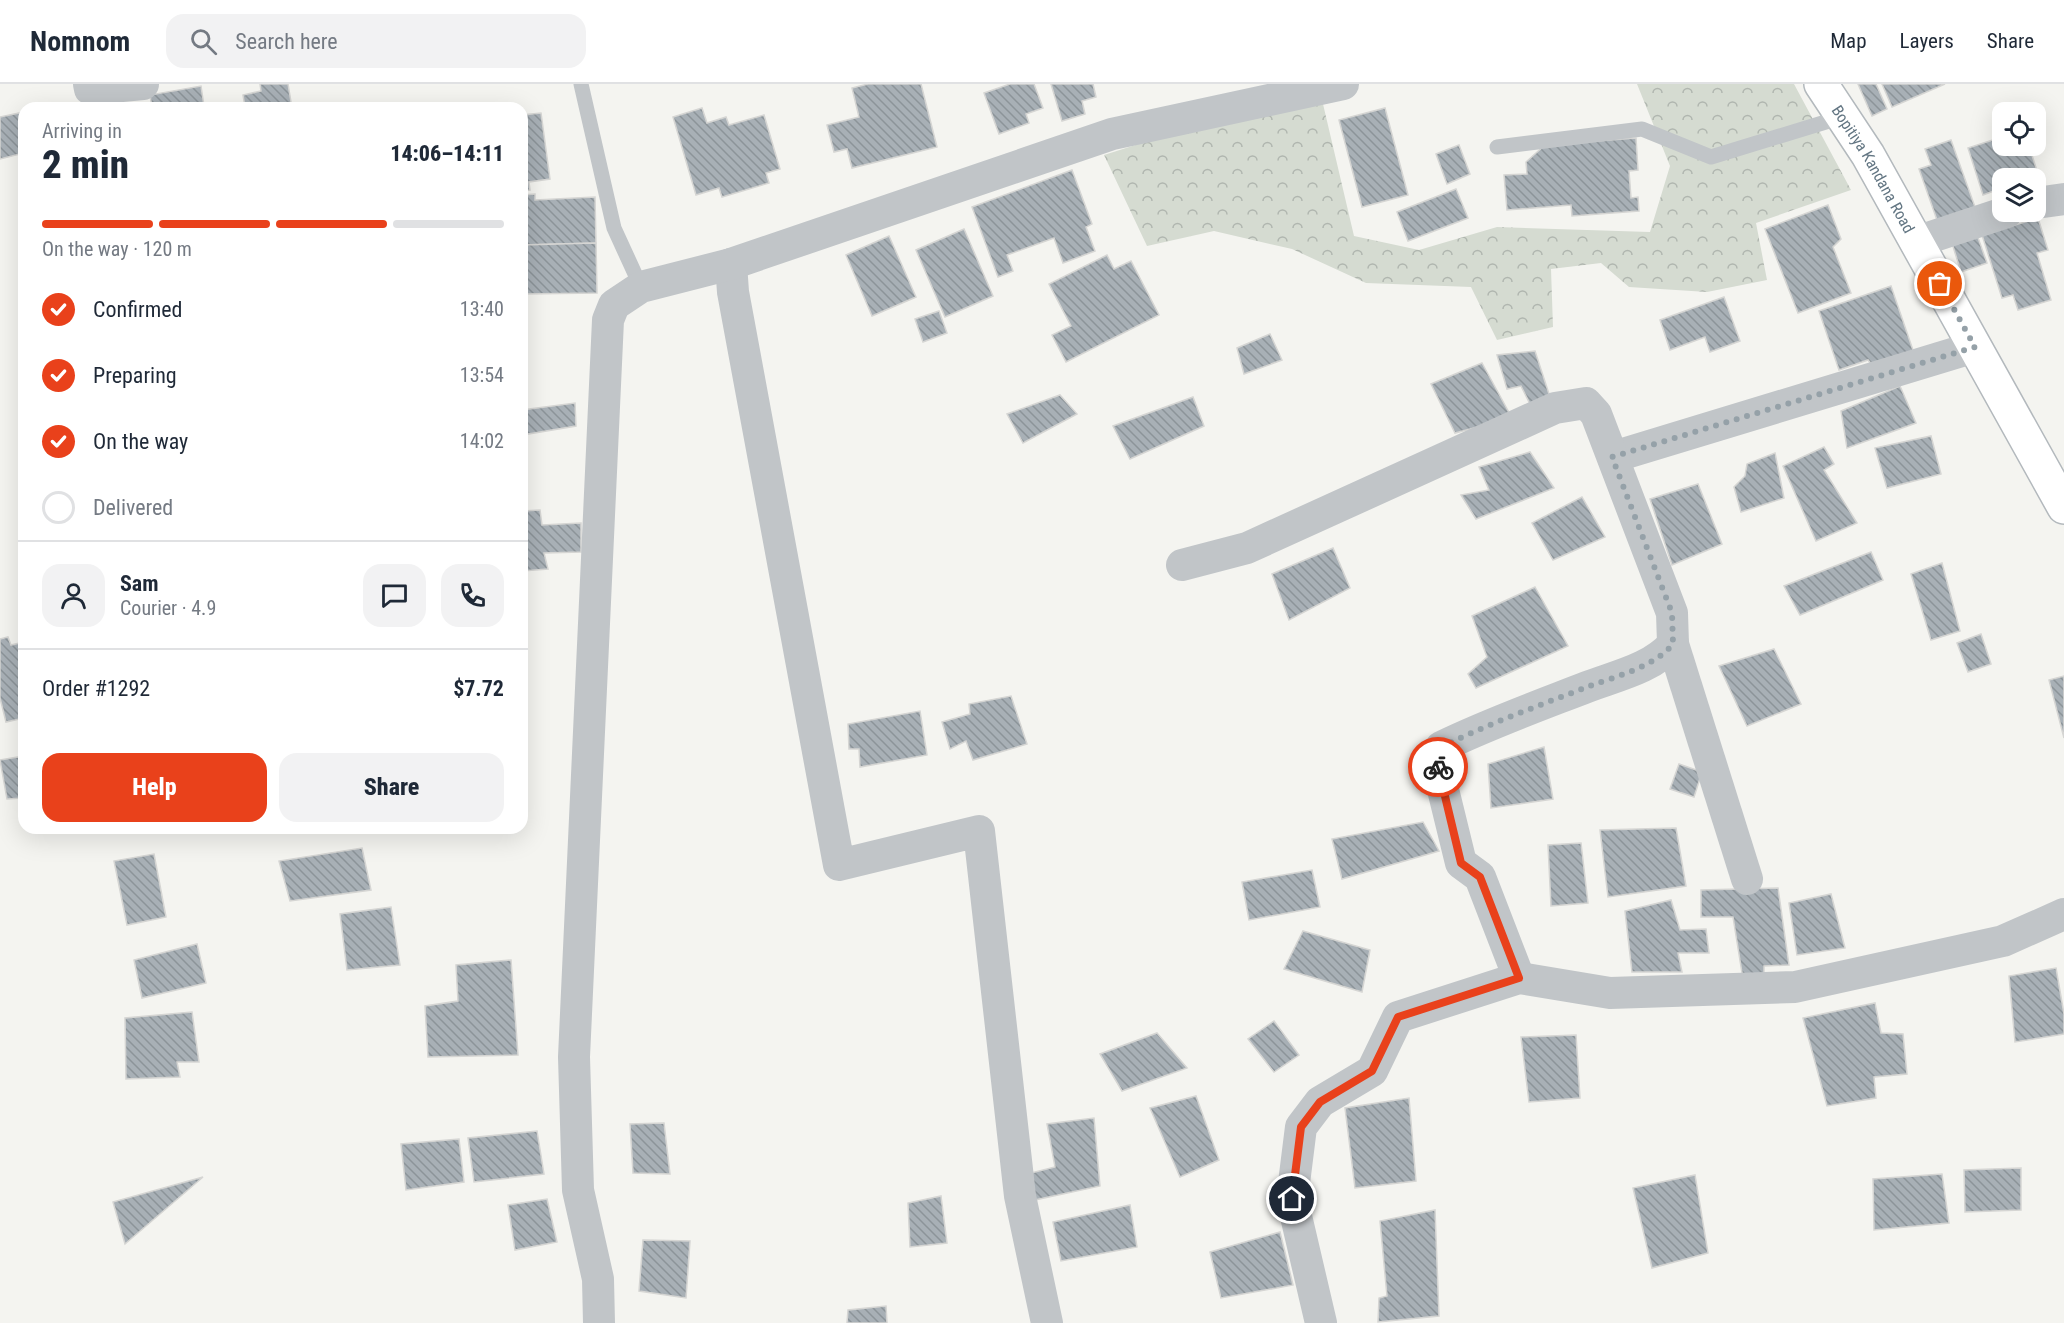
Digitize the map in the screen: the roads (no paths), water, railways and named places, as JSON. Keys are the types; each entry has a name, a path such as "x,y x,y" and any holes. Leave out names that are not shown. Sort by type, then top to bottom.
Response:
{"main road":[{"name":"Bopitiya Kandana Road","path":"1821,84 1868,155 2064,507"}],"street":[{"path":"89,84 90,89 142,84"},
{"path":"599,1323 598,1279 578,1190 574,1057 608,320 614,304 641,287 731,264 1112,134 1343,84"},
{"path":"2046,202 2064,199"},
{"path":"1917,242 1992,217"},
{"path":"731,264 735,304 839,865 979,831 1020,1196 1047,1323"},
{"path":"1612,457 1975,347"},
{"path":"1182,565 1247,548 1555,408 1586,403 1596,414 1672,613 1673,644 1747,879"},
{"path":"1519,978 1480,877 1461,863 1436,761 1441,747 1469,733 1636,669 1664,656 1673,644"},
{"path":"1322,1323 1292,1199 1301,1127 1320,1102 1372,1071 1398,1017 1519,978 1610,993 1795,987 2003,941 2064,914"}],"lane":[{"path":"581,84 614,228 641,287"},
{"path":"1497,147 1642,129 1711,157 1842,117"}]}
